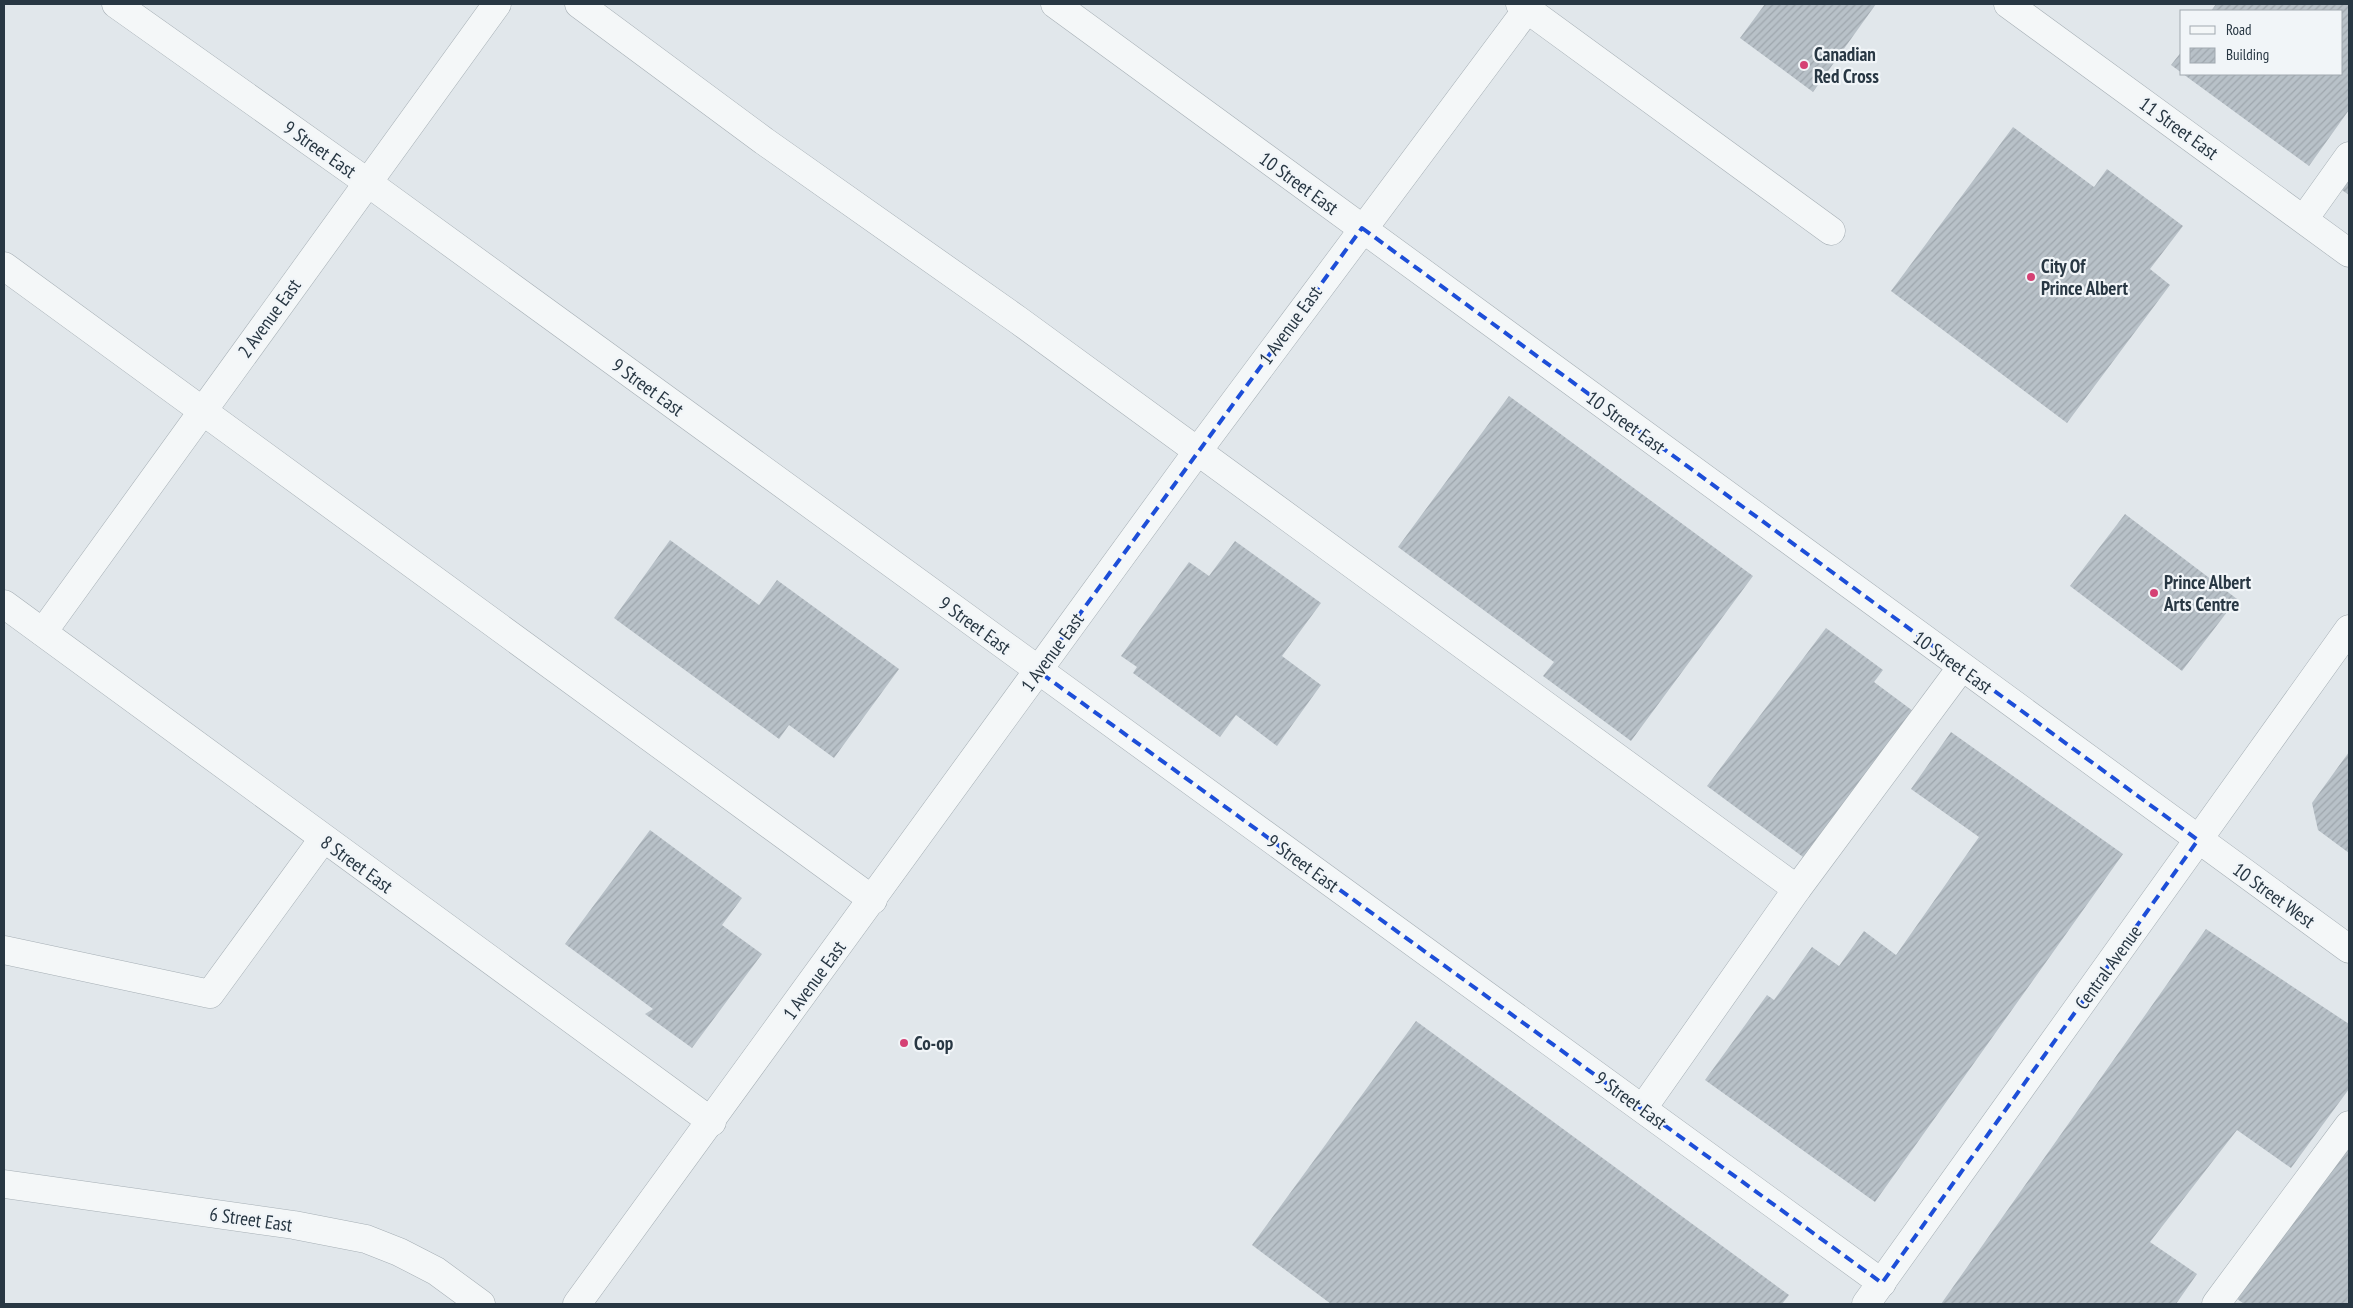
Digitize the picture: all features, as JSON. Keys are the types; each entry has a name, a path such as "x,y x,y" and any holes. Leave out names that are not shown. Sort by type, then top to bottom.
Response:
{"street":[{"name":"9 Street East","path":"116,4 367,182 1038,671 1643,1108 1874,1294"},
{"name":"2 Avenue East","path":"43,632 496,4"},
{"path":"579,4 764,141 1018,320 1797,889"},
{"name":"10 Street East","path":"1055,4 2198,840"},
{"name":"11 Street East","path":"2008,4 2349,253"},
{"path":"1526,5 1831,231"},
{"name":"1 Avenue East","path":"578,1304 1197,452 1526,5"},
{"path":"2304,219 2349,156"},
{"path":"4,266 203,409 449,592 872,900"},
{"name":"8 Street East","path":"4,604 712,1122"},
{"name":"Central Avenue","path":"1874,1294 2349,629"},
{"path":"1643,1108 1797,889 1962,668"},
{"path":"4,950 210,994 323,839"},
{"name":"10 Street West","path":"2198,840 2349,950"},
{"path":"2216,1304 2349,1125"},
{"name":"6 Street East","path":"4,1184 294,1225 366,1240 399,1252 436,1271 481,1304"}],"highlighted area":[{"path":"1362,228 2198,840 1882,1283 1038,671"}],"building":[{"name":"Canadian Red Cross","path":"1765,4 1876,4 1813,92 1740,38"},
{"path":"2216,4 2349,4 2349,110 2309,166 2184,75 2343,75 2343,10 2212,10"},
{"path":"2180,54 2180,72 2171,65"},
{"name":"City Of Prince Albert","path":"2013,127 2094,187 2107,169 2183,226 2150,269 2170,285 2067,423 1891,291"},
{"path":"2349,174 2349,195 2339,188"},
{"path":"1509,396 1753,576 1631,741 1543,676 1554,662 1398,547"},
{"name":"Prince Albert Arts Centre","path":"2125,514 2237,599 2182,671 2070,586"},
{"path":"670,540 759,605 777,580 899,669 834,758 789,725 779,739 614,618"},
{"path":"1235,541 1321,603 1282,656 1321,685 1277,746 1236,715 1220,737 1133,673 1137,667 1121,656 1189,562 1209,576"},
{"path":"1826,628 1883,670 1874,682 1913,711 1803,857 1707,786"},
{"path":"1951,732 2123,854 1875,1202 1705,1080 1767,995 1774,1000 1812,947 1839,966 1864,931 1896,955 1979,837 1911,789"},
{"path":"2349,752 2349,853 2318,830 2312,803"},
{"path":"650,830 742,898 722,925 762,954 692,1048 645,1014 653,1009 565,944"},
{"path":"2206,929 2349,1024 2349,1089 2291,1168 2237,1130 2150,1242 2197,1274 2176,1304 1941,1304"},
{"path":"1416,1021 1789,1295 1782,1304 1331,1304 1252,1245"},
{"path":"2349,1147 2349,1304 2244,1304 2236,1298"}],"place":[{"name":"Canadian Red Cross","path":"1804,65"},
{"name":"City Of Prince Albert","path":"2031,277"},
{"name":"Prince Albert Arts Centre","path":"2154,593"},
{"name":"Co-op","path":"904,1043"}]}
